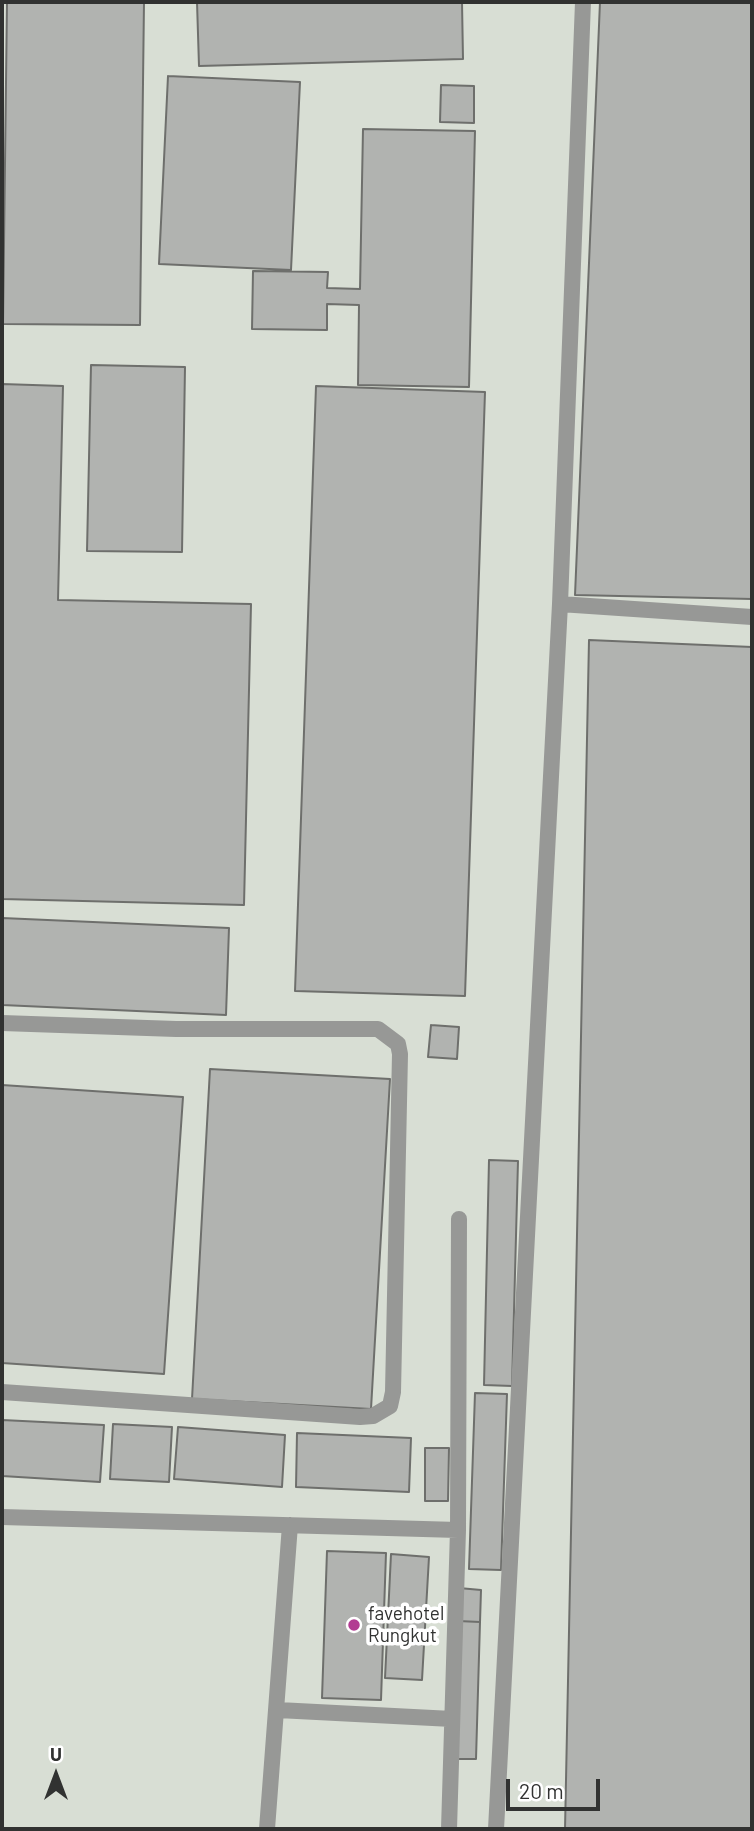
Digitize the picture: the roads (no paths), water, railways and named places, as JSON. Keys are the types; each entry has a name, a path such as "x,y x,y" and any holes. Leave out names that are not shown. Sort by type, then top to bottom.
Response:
{"lane":[{"path":"496,1829 560,604 583,2"},
{"path":"560,604 752,617"},
{"path":"2,1023 176,1029 378,1029 398,1044 400,1054 393,1392 390,1406 373,1416 360,1417 2,1392"},
{"path":"449,1829 458,1530 459,1219"},
{"path":"2,1517 458,1530"},
{"path":"267,1829 290,1525"},
{"path":"278,1710 452,1720"}],"place":[{"name":"favehotel Rungkut","path":"354,1625"}]}
